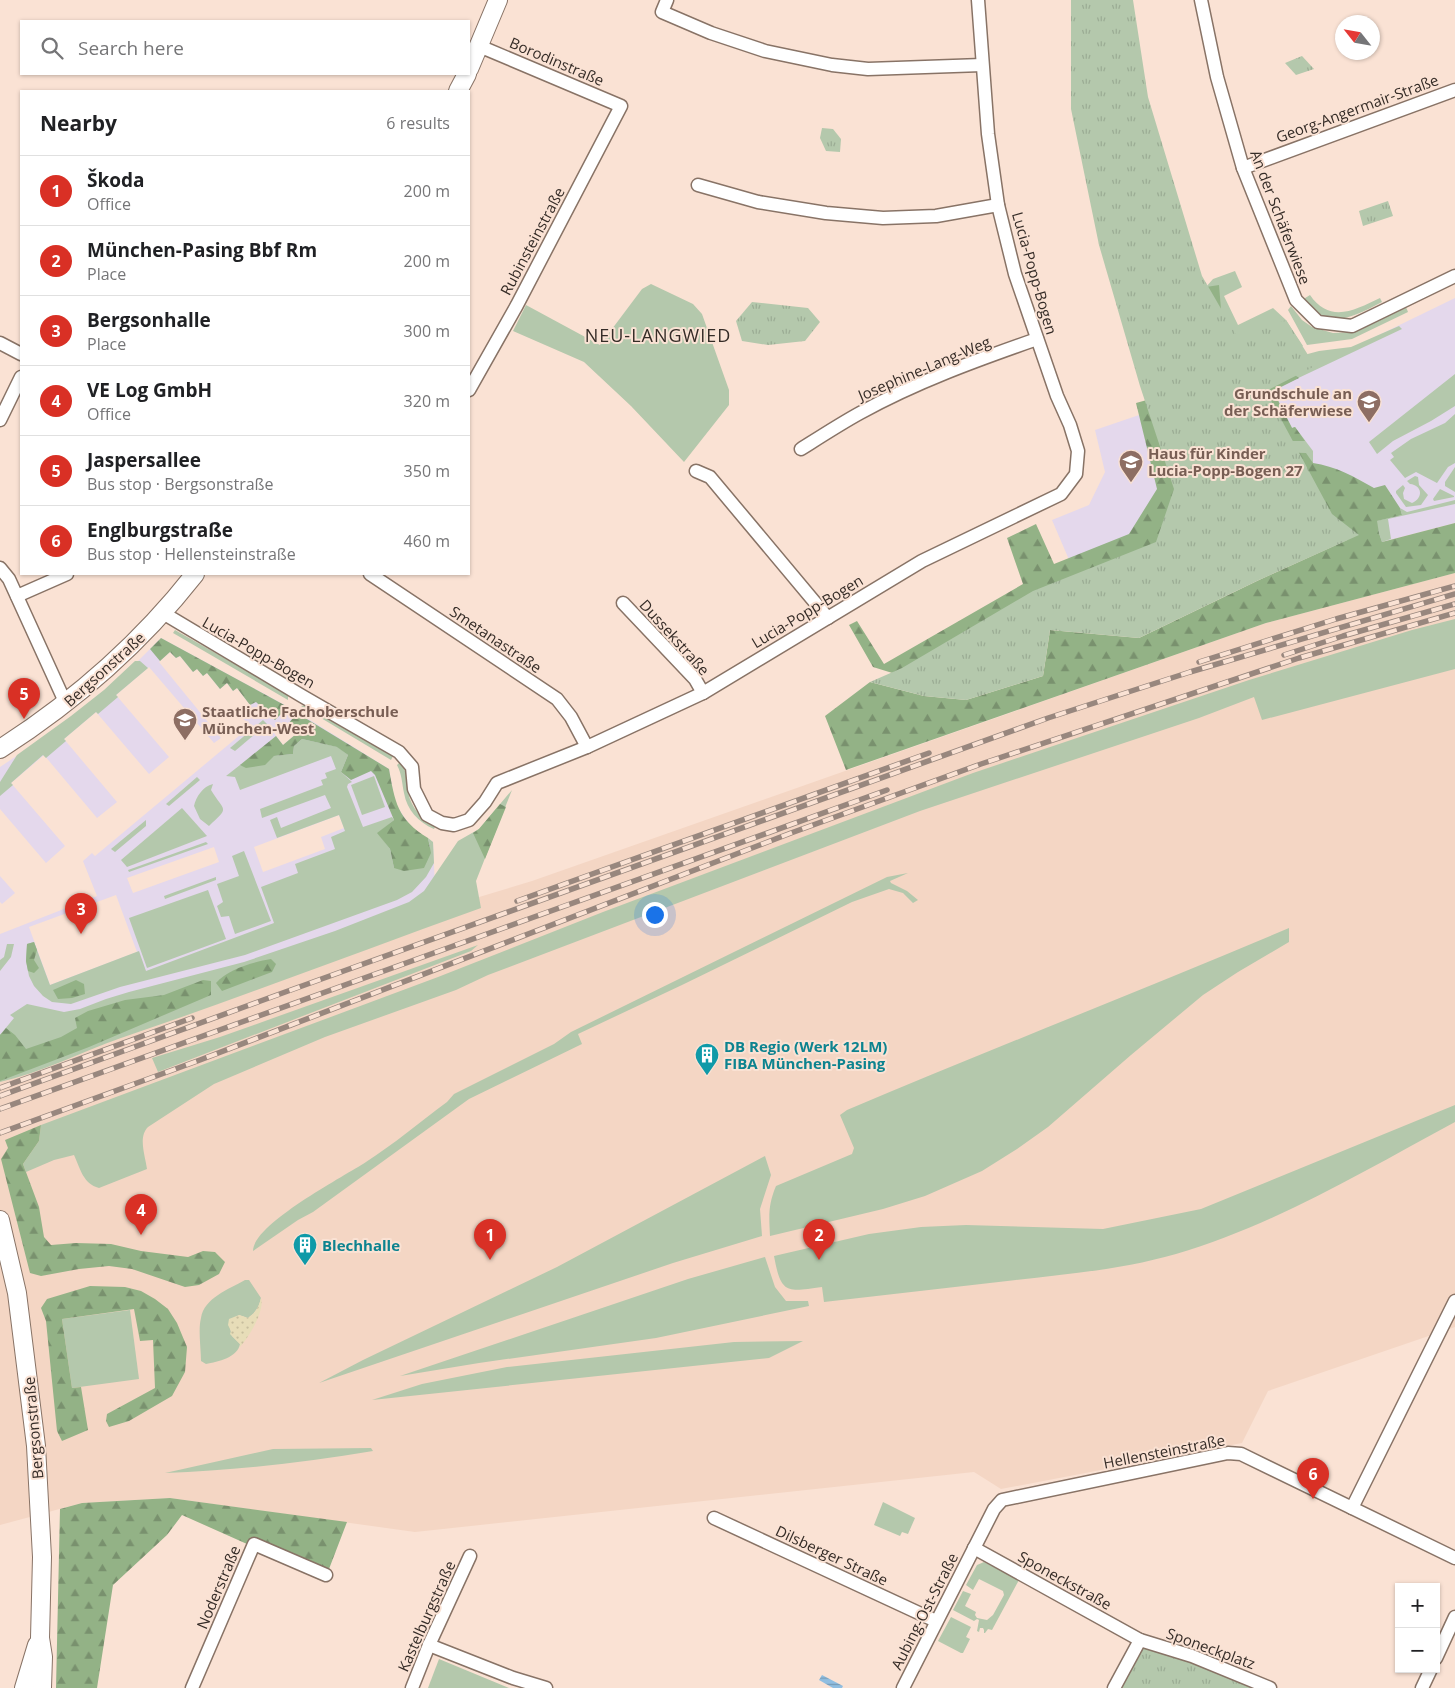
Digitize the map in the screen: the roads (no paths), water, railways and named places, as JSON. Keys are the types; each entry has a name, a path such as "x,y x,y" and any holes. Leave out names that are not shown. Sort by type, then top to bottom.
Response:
{"street":[{"path":"470,67 498,0"},
{"path":"667,0 662,12 711,33 765,51 832,65 868,70 982,65"},
{"name":"Lucia-Popp-Bogen","path":"163,613 400,752 412,767 414,789 427,814 442,823 454,825 469,820 486,802 497,783 587,747 703,693 922,561 1061,494 1076,474 1078,451 1015,274 998,205 988,134 978,0"},
{"name":"An der Schäferwiese","path":"1201,0 1217,77 1243,168 1296,300 1318,322 1352,326 1455,276"},
{"name":"Borodinstraße","path":"479,46 621,106"},
{"path":"458,90 466,75"},
{"name":"Georg-Angermair-Straße","path":"1243,168 1455,90"},
{"name":"Rubinsteinstraße","path":"470,388 517,305 621,106"},
{"path":"698,185 758,202 826,214 883,218 936,216 998,205"},
{"name":"Josephine-Lang-Weg","path":"801,449 860,413 910,389 960,366 1037,339"},
{"path":"0,343 20,353"},
{"path":"0,420 20,379"},
{"path":"696,471 710,477 828,618"},
{"path":"0,568 9,579 66,704"},
{"path":"17,596 65,575"},
{"name":"Bergsonstraße","path":"0,749 66,704 122,656 163,613 194,575"},
{"name":"Smetanastraße","path":"371,575 557,699 571,717 587,747"},
{"name":"Dussekstraße","path":"623,603 695,679 703,693"},
{"name":"Bergsonstraße","path":"0,1220 17,1294 36,1446 42,1557 40,1638 43,1657 42,1688"},
{"path":"1352,1508 1455,1301"},
{"name":"Hellensteinstraße","path":"974,1548 994,1509 1002,1500 1228,1453 1241,1454 1455,1558"},
{"name":"Dilsberger Straße","path":"714,1518 936,1621"},
{"name":"Noderstraße","path":"192,1688 254,1544 326,1575"},
{"name":"Aubing-Ost-Straße","path":"903,1688 974,1548"},
{"name":"Sponeckstraße","path":"974,1548 1140,1640"},
{"name":"Kastelburgstraße","path":"412,1688 429,1645 470,1556"},
{"path":"1440,1649 1455,1617"},
{"name":"Bergsonstraße","path":"24,1688 40,1638"},
{"path":"1114,1688 1140,1640"},
{"name":"Sponeckplatz","path":"1140,1640 1192,1656 1270,1688"},
{"path":"429,1645 513,1678 546,1688"},
{"path":"1422,1688 1429,1673"}],"water":[{"path":"822,1675 843,1686 842,1688 833,1688 819,1680"}],"railway":[{"path":"1199,662 1336,619 1455,586"},
{"path":"0,1096 1048,718 1190,672 1455,594"},
{"path":"1284,655 1455,604"},
{"path":"0,1133 200,1060 791,833 981,764 1299,658 1455,613"},
{"path":"517,901 929,753"},
{"path":"0,1109 887,790"},
{"path":"0,1088 192,1018"}],"place":[{"name":"Grundschule an der Schäferwiese","path":"1369,423"},
{"name":"Haus für Kinder Lucia-Popp-Bogen 27","path":"1131,483"},
{"name":"Jaspersallee","path":"24,719"},
{"name":"Staatliche Fachoberschule München-West","path":"185,741"},
{"name":"Bergsonhalle","path":"81,934"},
{"name":"DB Regio (Werk 12LM) FIBA München-Pasing","path":"707,1076"},
{"name":"VE Log GmbH","path":"141,1235"},
{"name":"Škoda","path":"490,1260"},
{"name":"München-Pasing Bbf Rm","path":"819,1260"},
{"name":"Blechhalle","path":"305,1266"},
{"name":"Englburgstraße","path":"1313,1499"}],"district":[{"name":"NEU-LANGWIED","path":"658,335"}]}
